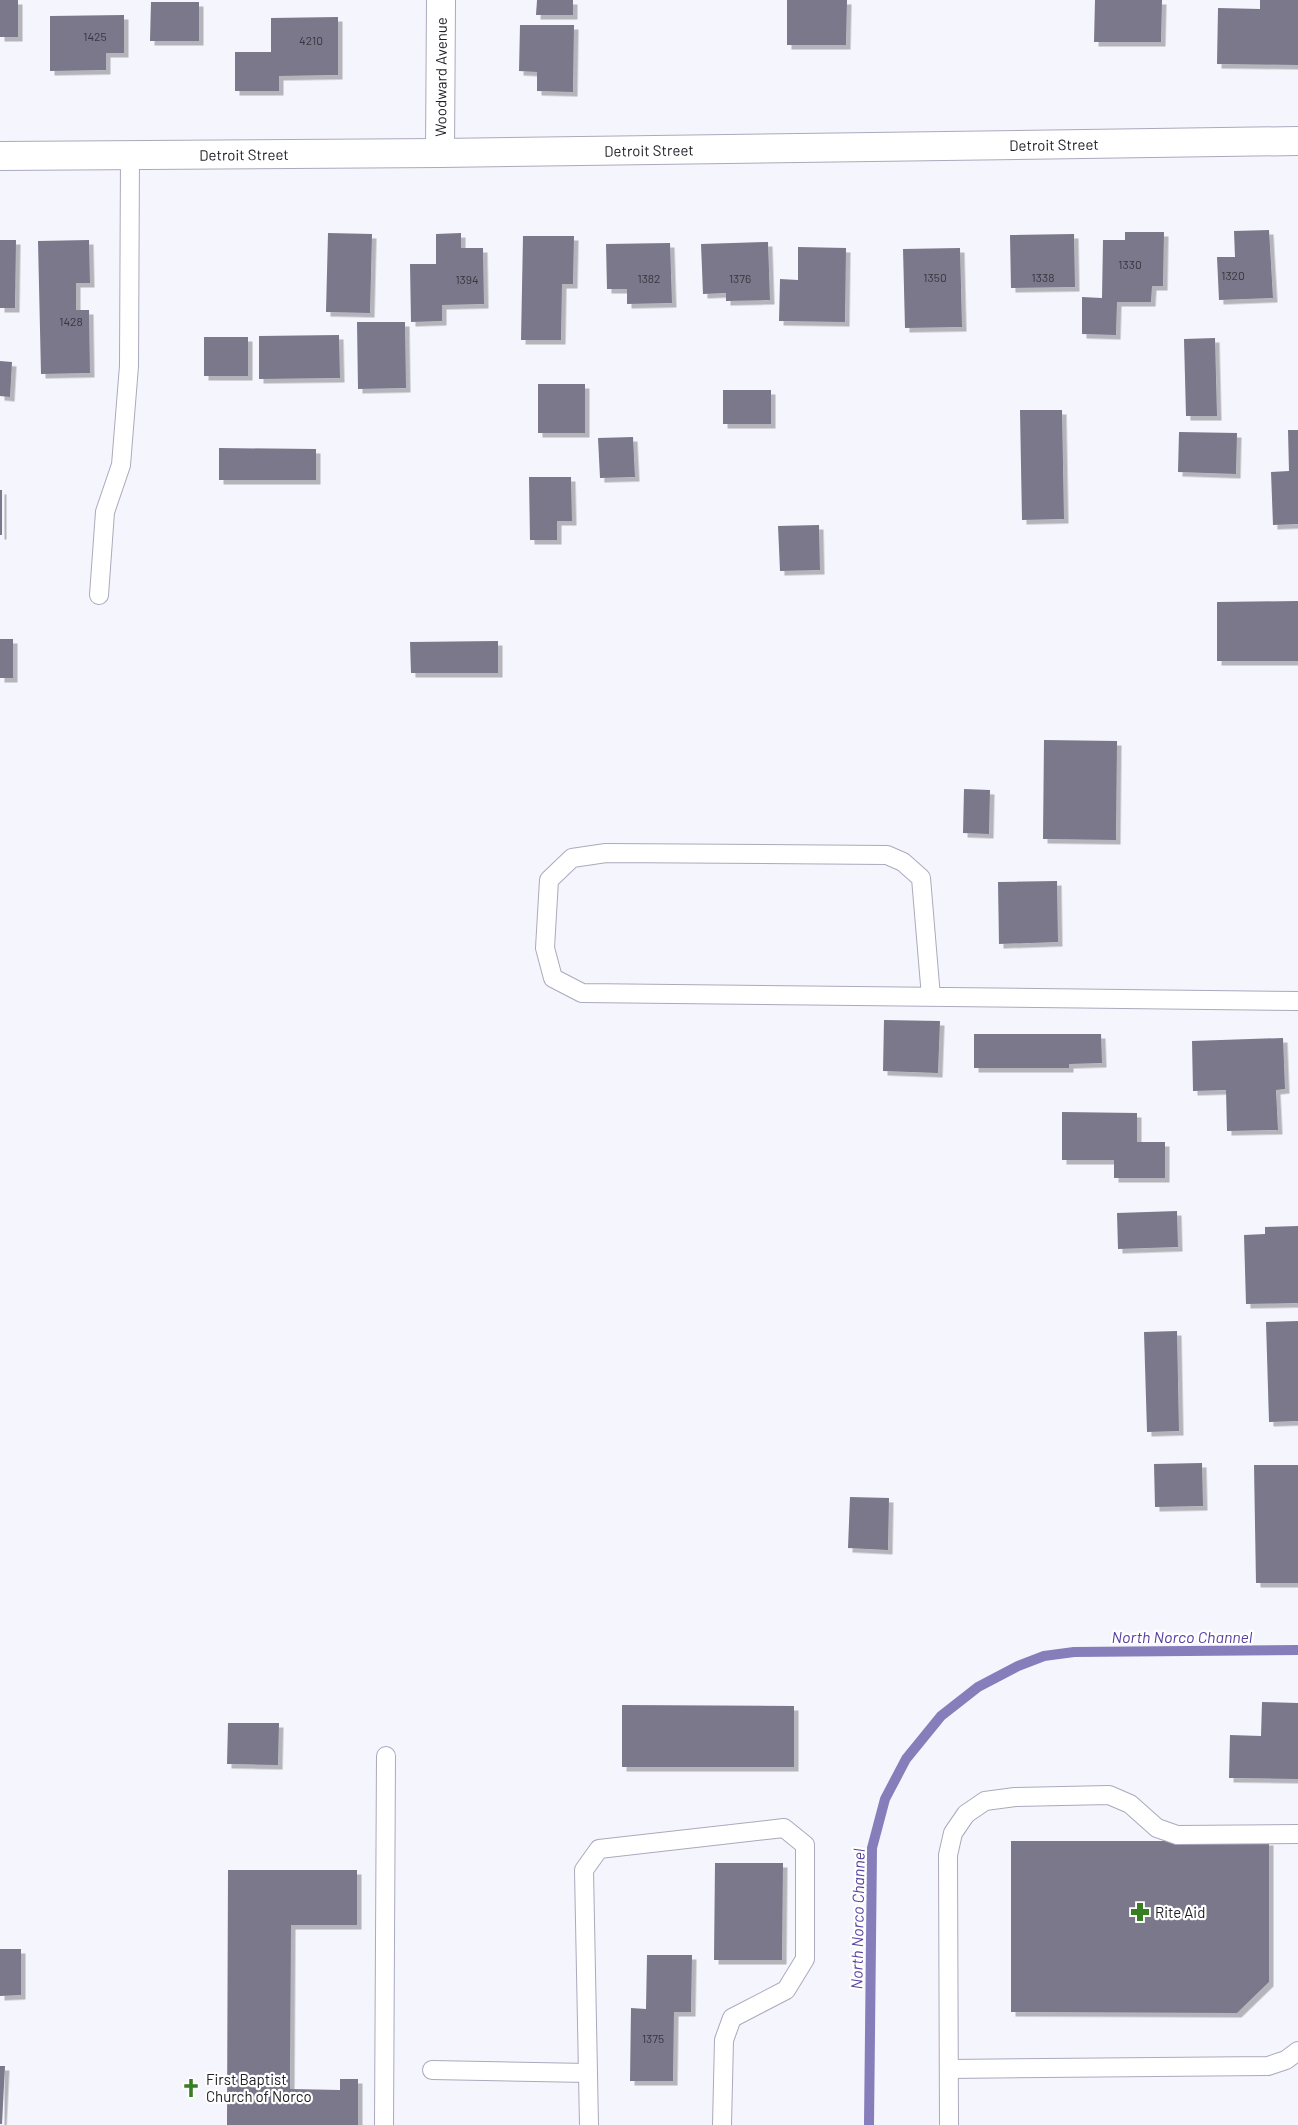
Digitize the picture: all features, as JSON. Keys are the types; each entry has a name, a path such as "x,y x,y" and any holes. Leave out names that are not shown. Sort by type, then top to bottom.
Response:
{"street":[{"name":"Woodward Avenue","path":"440,0 440,153"},
{"name":"Detroit Street","path":"0,156 440,153 1298,141"}],"lane":[{"path":"99,595 105,512 121,465 129,366 130,155"},
{"path":"931,997 921,878 903,862 887,856 606,853 572,858 549,880 545,948 553,978 582,993 931,997 1298,1001"},
{"path":"384,2125 386,1756"},
{"path":"950,2125 948,1855 953,1833 966,1814 985,1801 1015,1797 1109,1795 1130,1804 1157,1828 1177,1835 1298,1834"},
{"path":"589,2125 584,1870 599,1849 784,1828 806,1845 806,1959 786,1990 732,2018 724,2040 722,2125"},
{"path":"949,2069 1268,2066 1286,2060 1298,2051"},
{"path":"432,2070 588,2073"}],"building":[{"path":"0,0 18,0 18,37 0,37"},
{"path":"537,0 573,0 573,15 536,15"},
{"path":"787,0 847,0 846,45 787,45"},
{"path":"1095,0 1162,0 1161,42 1094,42"},
{"path":"1260,0 1298,0 1298,65 1217,64 1218,8 1260,9"},
{"path":"151,2 199,2 199,41 150,41"},
{"path":"124,15 124,53 106,53 106,70 50,71 50,16"},
{"path":"338,17 338,75 279,76 279,91 235,91 235,52 271,52 271,18"},
{"path":"520,25 574,25 573,92 537,91 537,72 519,71"},
{"path":"1269,230 1273,298 1219,300 1217,257 1235,257 1234,231"},
{"path":"1125,232 1164,232 1163,286 1152,286 1151,302 1117,302 1116,335 1082,334 1082,297 1102,298 1103,240 1125,240"},
{"path":"328,233 372,234 370,313 326,312"},
{"path":"461,233 461,248 483,248 484,304 442,305 442,321 411,322 410,264 436,264 436,234"},
{"path":"1074,234 1075,287 1011,288 1010,235"},
{"path":"523,236 574,236 573,284 562,284 561,340 521,340"},
{"path":"0,240 16,240 15,308 0,308"},
{"path":"89,240 90,283 76,283 76,310 89,310 90,373 41,374 38,241"},
{"path":"768,242 770,300 726,301 726,293 703,294 701,244"},
{"path":"670,243 672,303 627,304 627,289 607,289 606,244"},
{"path":"798,247 846,248 845,322 779,321 780,279 798,280"},
{"path":"960,248 962,327 905,328 903,249"},
{"path":"357,322 405,322 406,388 358,389"},
{"path":"339,335 340,378 259,379 259,336"},
{"path":"204,337 248,337 248,376 204,376"},
{"path":"1215,338 1217,416 1186,416 1184,339"},
{"path":"0,361 12,362 10,397 0,396"},
{"path":"538,384 585,384 585,433 538,433"},
{"path":"723,390 771,390 771,424 723,424"},
{"path":"1020,410 1062,410 1064,519 1022,520"},
{"path":"1288,430 1298,430 1298,524 1273,525 1271,472 1289,471"},
{"path":"1179,432 1237,433 1236,474 1178,472"},
{"path":"633,437 635,477 600,478 598,438"},
{"path":"219,448 316,449 316,480 219,480"},
{"path":"529,477 571,477 572,521 557,521 557,540 530,540"},
{"path":"0,490 2,490 2,535 0,535"},
{"path":"819,525 820,570 780,571 778,526"},
{"path":"1298,601 1298,661 1217,661 1217,602"},
{"path":"0,639 13,639 13,678 0,678"},
{"path":"498,641 498,673 411,673 410,642"},
{"path":"1044,740 1117,741 1116,840 1043,839"},
{"path":"964,789 990,790 989,834 963,833"},
{"path":"1057,881 1058,942 999,944 998,882"},
{"path":"884,1020 940,1021 938,1073 883,1071"},
{"path":"974,1034 1101,1034 1102,1063 1069,1064 1069,1068 974,1068"},
{"path":"1283,1038 1285,1089 1276,1090 1278,1130 1227,1131 1226,1090 1193,1091 1192,1041"},
{"path":"1062,1112 1137,1113 1137,1142 1165,1142 1165,1178 1114,1178 1114,1160 1062,1160"},
{"path":"1177,1211 1178,1247 1118,1249 1117,1213"},
{"path":"1298,1226 1298,1303 1246,1304 1244,1235 1265,1234 1265,1227"},
{"path":"1298,1321 1298,1421 1269,1422 1266,1322"},
{"path":"1177,1331 1179,1431 1147,1432 1144,1332"},
{"path":"1202,1463 1203,1506 1155,1507 1154,1464"},
{"path":"1254,1465 1298,1465 1298,1583 1256,1583"},
{"path":"850,1497 889,1498 888,1550 848,1548"},
{"path":"1262,1702 1298,1703 1298,1779 1229,1778 1230,1735 1261,1736"},
{"path":"622,1705 794,1706 794,1767 622,1767"},
{"path":"228,1723 279,1723 278,1765 227,1764"},
{"name":"Rite Aid","path":"1011,1841 1269,1841 1269,1982 1237,2013 1011,2012"},
{"path":"715,1863 783,1863 782,1960 714,1960"},
{"path":"228,1870 357,1870 357,1925 291,1925 290,2089 340,2090 340,2079 358,2079 358,2125 227,2125"},
{"path":"0,1949 21,1949 21,1995 0,1996"},
{"path":"647,1955 692,1955 691,2012 674,2012 673,2081 630,2081 631,2008 646,2009"},
{"path":"0,2066 5,2066 2,2124 0,2124"}],"waterway":[{"name":"North Norco Channel","path":"869,2125 872,1848 885,1799 906,1759 941,1716 978,1687 1018,1666 1044,1656 1074,1652 1298,1650"}],"place":[{"name":"Rite Aid","path":"1140,1912"},
{"name":"First Baptist Church of Norco","path":"191,2088"}]}
